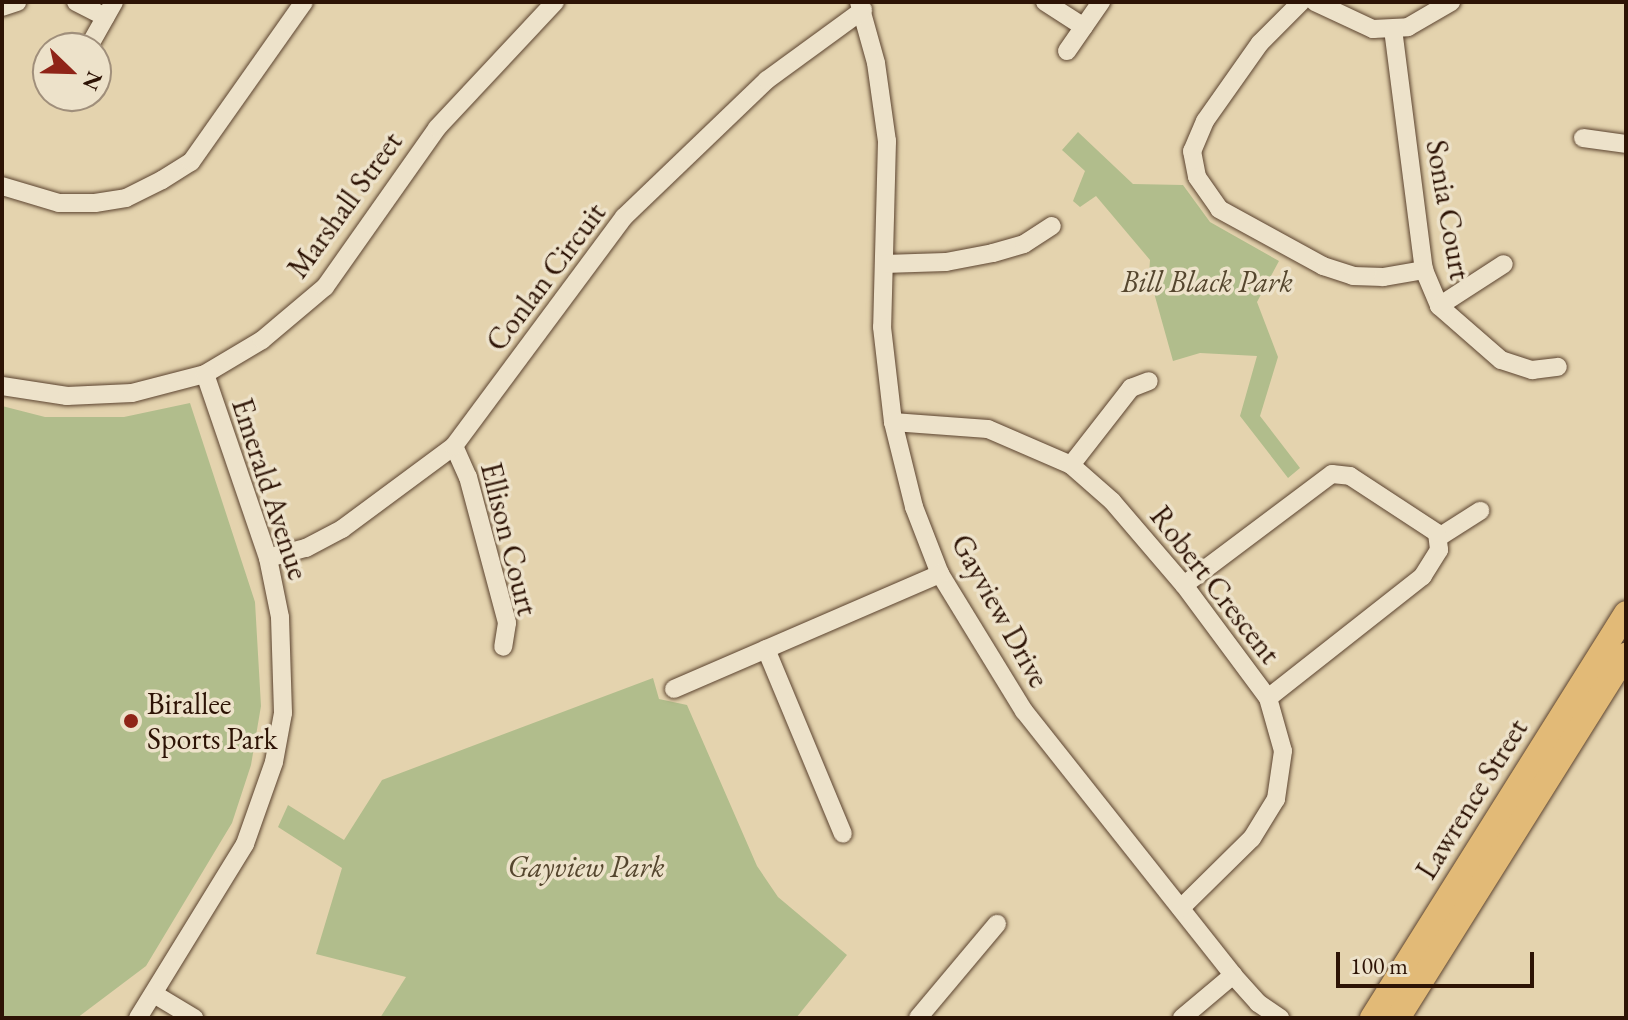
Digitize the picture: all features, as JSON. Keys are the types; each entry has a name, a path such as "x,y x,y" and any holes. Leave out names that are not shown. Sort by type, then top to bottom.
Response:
{"main road":[{"name":"Lawrence Street","path":"1372,1018 1626,613"},
{"name":"Lawrence Street","path":"1398,1018 1626,655"}],"street":[{"path":"2,7 17,2"},
{"path":"76,2 110,10 97,32"},
{"path":"2,186 59,203 95,203 126,198 162,180 191,162 304,2"},
{"name":"Marshall Street","path":"2,386 99,395 132,393 205,374 262,340 325,287 437,128 555,2"},
{"path":"1045,2 1084,27"},
{"path":"1067,51 1101,2"},
{"path":"1301,2 1260,43 1205,121 1192,151 1197,177 1219,209 1323,266 1353,276 1383,277 1424,270"},
{"path":"1315,2 1358,26 1393,29 1424,21 1451,2"},
{"name":"Gayview Drive","path":"861,6 887,141 882,341 893,422 914,507 940,574 1024,711 1233,975 1258,1003 1280,1018"},
{"name":"Conlan Circuit","path":"268,558 289,554 342,529 454,446 624,217 767,80 861,6"},
{"name":"Sonia Court","path":"1393,29 1424,270 1439,306 1501,360 1532,370 1558,367"},
{"path":"1583,138 1626,144"},
{"path":"884,264 946,262 993,253 1024,244 1052,226"},
{"path":"1439,306 1504,264"},
{"name":"Emerald Avenue","path":"138,1018 245,844 274,762 283,713 283,661 268,558 205,374"},
{"path":"1071,465 1131,388 1149,381"},
{"name":"Robert Crescent","path":"893,422 988,429 1071,465 1112,501 1184,585 1268,698 1283,751 1276,799 1252,838 1181,908"},
{"name":"Ellison Court","path":"454,446 468,477 507,623 503,647"},
{"path":"1184,585 1332,474 1350,476 1439,537"},
{"path":"1439,537 1480,511"},
{"path":"1268,698 1423,576 1439,550 1439,537"},
{"path":"674,689 940,574"},
{"path":"766,649 843,834"},
{"path":"918,1018 997,924"},
{"path":"1182,1018 1233,975"},
{"path":"154,994 194,1018"}],"green space":[{"name":"Bill Black Park","path":"1078,132 1133,184 1183,185 1210,222 1279,261 1257,302 1278,357 1260,416 1300,468 1288,478 1240,416 1257,356 1200,353 1173,361 1149,275 1150,260 1096,196 1080,207 1073,201 1085,171 1062,150"},
{"name":"Birallee Sports Park","path":"190,403 255,602 261,706 251,765 232,823 146,966 77,1018 2,1018 2,406 45,417 124,417"},
{"name":"Gayview Park","path":"653,678 659,699 687,705 757,866 778,897 847,955 796,1018 380,1018 406,977 316,954 342,868 278,827 288,805 344,840 382,780"}],"place":[{"name":"Birallee Sports Park","path":"131,721"}]}
